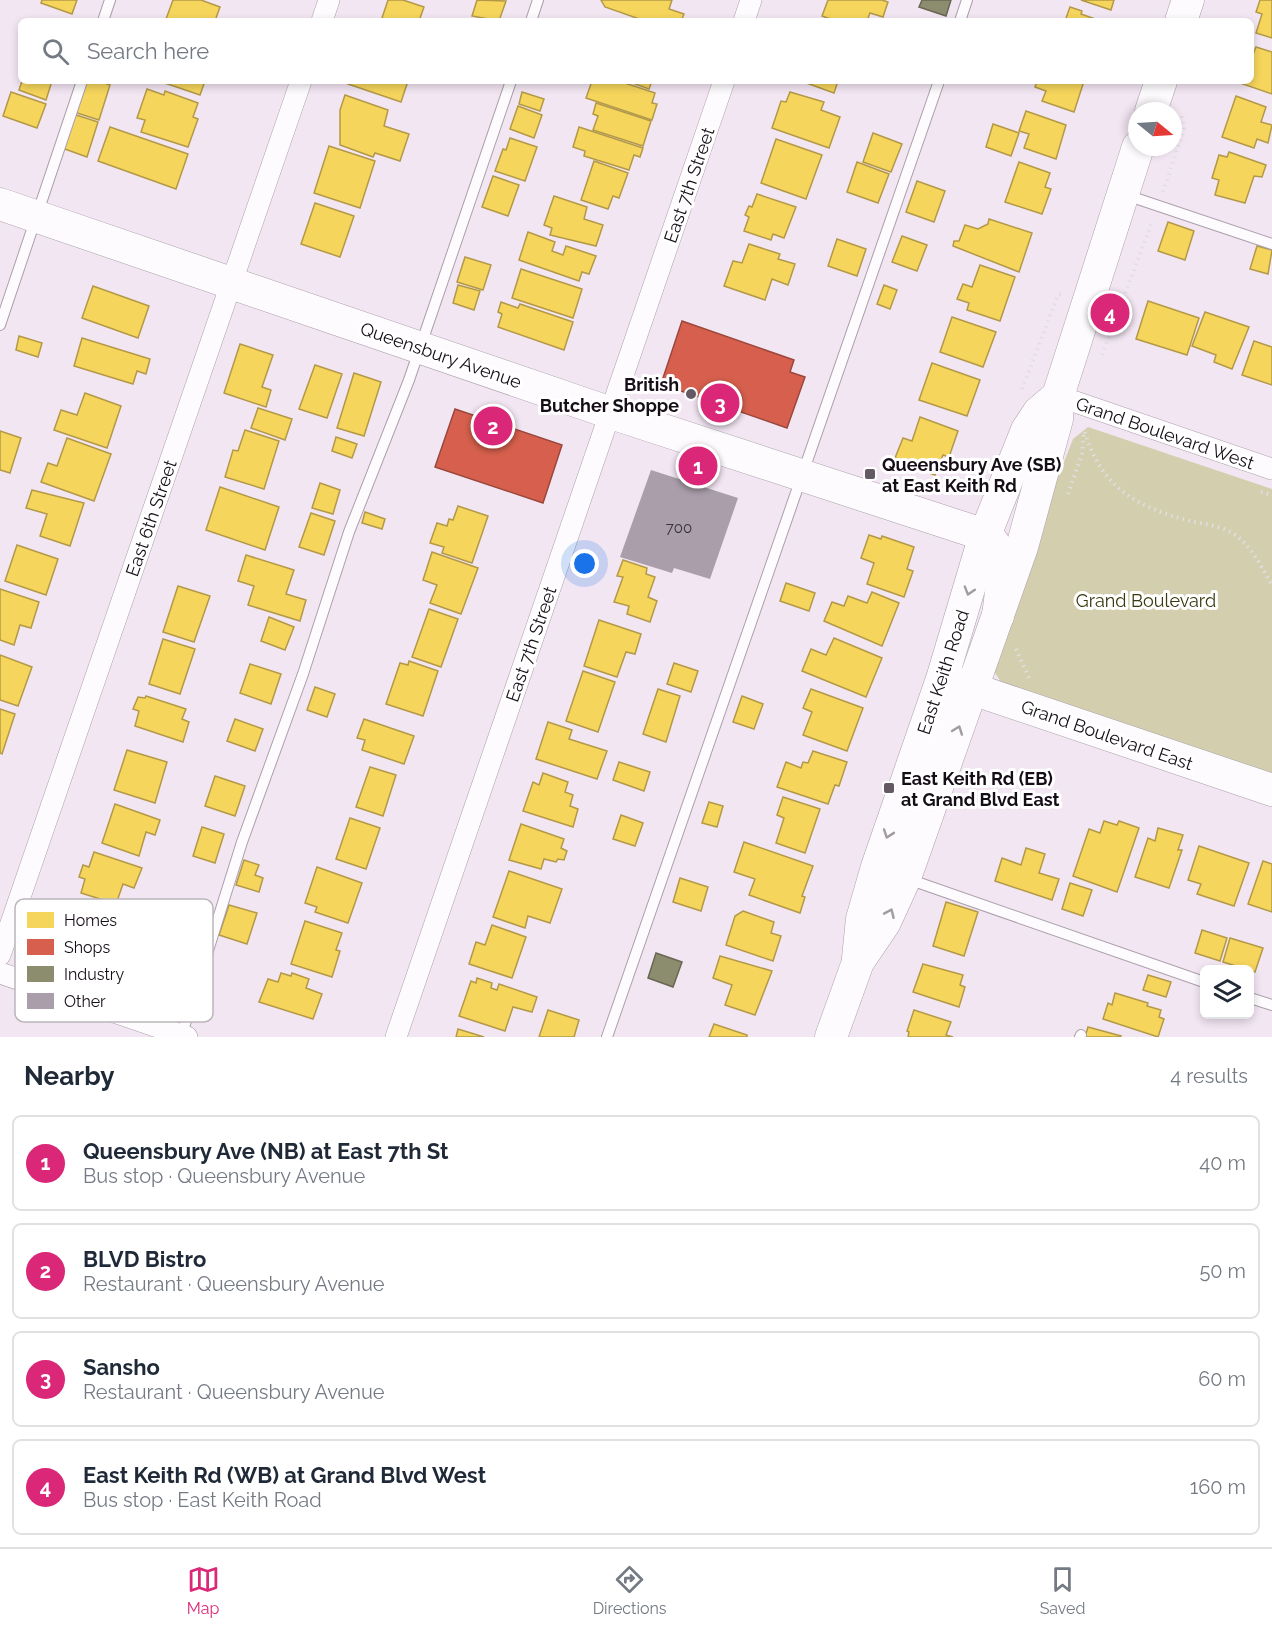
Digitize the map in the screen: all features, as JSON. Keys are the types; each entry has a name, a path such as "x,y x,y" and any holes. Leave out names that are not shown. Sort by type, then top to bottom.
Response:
{"street":[{"path":"323,18 329,0"},
{"path":"745,18 751,0"},
{"path":"1182,18 1188,0"},
{"name":"East 6th Street","path":"19,899 300,84"},
{"name":"East 7th Street","path":"396,1037 723,84"},
{"path":"1161,84 1164,102"},
{"name":"East Keith Road","path":"831,1037 858,962 885,922 905,878 1022,547 1057,419 1058,396 1135,156"},
{"name":"Queensbury Avenue","path":"0,204 611,413 986,535"},
{"name":"East Keith Road","path":"858,962 862,919 877,867 942,679 986,535 1027,430 1039,412 1058,396"},
{"name":"Grand Boulevard West","path":"1058,396 1272,469"},
{"path":"986,535 1013,524 1036,495"},
{"path":"986,535 994,541 1000,557 998,616"},
{"name":"Grand Boulevard East","path":"942,679 1272,790"},
{"name":"East 6th Street","path":"0,955 15,912"},
{"path":"0,973 15,978"},
{"path":"142,1022 183,1036"}],"lane":[{"path":"104,18 110,0"},
{"path":"532,18 538,0"},
{"path":"961,18 967,0"},
{"path":"0,326 81,84"},
{"path":"213,937 242,842 303,674 350,532 419,348 510,84"},
{"path":"607,1037 804,477 938,84"},
{"path":"1123,194 1272,244"},
{"path":"905,878 1200,981"},
{"path":"1254,999 1272,1005"}],"path":[{"path":"1162,193 1175,156"},
{"path":"1098,363 1112,334 1155,214"},
{"path":"1032,361 1058,295"},
{"path":"1084,429 1090,448 1122,493 1156,512 1212,525 1233,533 1250,548 1272,585"},
{"path":"1014,646 1031,681"}],"green space":[{"name":"Grand Boulevard","path":"1088,427 1272,489 1272,776 1001,682 991,667 1031,547 1073,439"}],"building: Homes":[{"path":"42,0 77,0 72,14 41,3"},
{"path":"173,0 201,0 220,7 216,18 166,18"},
{"path":"388,0 403,0 424,7 420,18 382,18"},
{"path":"477,0 506,1 500,18 472,16"},
{"path":"601,0 672,0 669,9 684,14 682,18 636,18 605,7"},
{"path":"828,0 888,2 883,17 870,13 868,18 822,16"},
{"path":"1081,0 1114,0 1111,10"},
{"path":"1260,0 1272,0 1272,38 1256,33 1262,14 1256,12"},
{"path":"1070,7 1092,18 1066,18"},
{"path":"1256,47 1272,52 1272,94 1243,84 1254,84"},
{"path":"21,84 51,84 46,100 19,90"},
{"path":"83,84 110,85 99,120 74,112"},
{"path":"168,84 204,84 200,95"},
{"path":"348,84 407,84 401,102"},
{"path":"591,84 628,84 655,93 652,103 657,104 652,120 586,98"},
{"path":"635,84 651,84 649,89"},
{"path":"809,84 837,84 834,93"},
{"path":"1036,84 1083,84 1074,112 1042,101 1046,91 1035,87"},
{"path":"147,89 164,95 165,91 198,103 193,117 198,119 188,147 141,132 145,120 137,118"},
{"path":"11,92 46,104 37,128 3,116"},
{"path":"522,92 544,99 540,111 519,104"},
{"path":"790,92 824,102 821,110 840,117 829,148 772,128 781,101 786,102"},
{"path":"345,95 388,110 384,126 409,134 400,161 375,153 373,157 340,145 340,110"},
{"path":"1236,96 1266,107 1261,122 1272,125 1268,143 1257,139 1254,148 1222,137"},
{"path":"596,103 651,121 643,146 593,130 598,116 593,114"},
{"path":"518,106 542,115 534,138 510,129"},
{"path":"1026,111 1066,125 1056,159 1024,148 1029,134 1019,131"},
{"path":"73,114 98,122 87,157 62,148"},
{"path":"993,124 1019,133 1011,156 986,147"},
{"path":"110,127 188,154 176,189 98,161"},
{"path":"579,127 643,148 640,157 634,155 629,170 584,156 585,151 573,147"},
{"path":"873,133 902,144 891,172 863,162"},
{"path":"510,138 537,147 525,181 495,171 503,149 506,150"},
{"path":"776,139 822,155 806,199 761,183"},
{"path":"329,146 375,161 360,208 314,193"},
{"path":"1229,152 1266,165 1262,177 1254,176 1245,203 1215,195 1219,180 1212,178 1219,155 1227,157"},
{"path":"594,161 628,173 619,198 613,196 608,209 581,200"},
{"path":"857,162 889,174 878,203 847,192"},
{"path":"1019,162 1050,173 1045,187 1051,189 1042,214 1005,202"},
{"path":"493,176 519,185 508,216 482,207"},
{"path":"917,181 945,191 934,222 906,212"},
{"path":"757,194 796,207 784,238 773,234 771,240 744,231 749,217 745,215 749,206 752,207"},
{"path":"554,196 587,207 584,219 603,225 596,246 550,235 552,228 544,225"},
{"path":"315,203 354,216 340,257 301,244"},
{"path":"989,219 1032,233 1019,272 953,246 954,241 959,241 965,225 978,229 988,224"},
{"path":"1168,222 1194,231 1185,260 1158,251"},
{"path":"528,232 555,242 552,251 563,255 566,246 596,256 589,274 582,272 579,281 519,260"},
{"path":"902,236 927,245 917,271 892,262"},
{"path":"837,239 866,249 857,276 828,266"},
{"path":"749,244 780,254 778,259 795,264 788,285 772,279 765,300 724,286 733,261 742,263"},
{"path":"1257,246 1272,250 1268,274 1250,269"},
{"path":"465,257 491,265 483,290 457,282"},
{"path":"980,265 1015,277 1000,321 967,310 969,303 957,299 963,284 972,287"},
{"path":"521,269 582,289 573,318 512,298"},
{"path":"458,285 480,291 474,310 453,303"},
{"path":"884,285 897,290 890,309 877,304"},
{"path":"93,286 149,306 138,338 82,318"},
{"path":"1148,301 1199,318 1187,355 1136,339"},
{"path":"501,302 518,308 520,304 573,322 564,350 498,327 502,314 498,312"},
{"path":"1205,312 1249,327 1232,369 1214,362 1216,355 1192,346"},
{"path":"952,317 996,332 983,367 940,352"},
{"path":"19,336 42,343 38,357 16,350"},
{"path":"82,338 150,359 146,374 137,371 133,384 74,366"},
{"path":"1254,341 1272,347 1272,385 1242,375"},
{"path":"240,344 273,355 262,387 271,390 266,407 224,393"},
{"path":"932,363 980,380 967,416 919,400"},
{"path":"315,365 342,374 327,418 299,409"},
{"path":"354,373 381,382 364,436 337,428"},
{"path":"85,393 121,406 107,448 54,430 61,410 77,415"},
{"path":"258,408 292,419 285,440 251,428"},
{"path":"920,417 958,431 949,457 943,455 935,475 904,464 905,461 895,458 903,438 912,441"},
{"path":"245,430 279,441 264,489 225,477 233,450 238,451"},
{"path":"0,431 21,438 10,473 0,470"},
{"path":"336,437 357,444 352,458 332,451"},
{"path":"67,438 111,454 94,501 41,482 48,463 57,466"},
{"path":"320,483 340,490 333,514 312,508"},
{"path":"220,487 279,507 265,550 206,530"},
{"path":"32,490 84,503 70,546 40,536 47,514 26,508"},
{"path":"458,506 488,516 472,563 442,553 444,547 430,543 437,523 447,526 449,519 453,520"},
{"path":"365,512 385,519 382,529 362,523"},
{"path":"311,513 335,521 324,555 299,547"},
{"path":"869,535 881,539 882,536 914,547 907,569 913,571 904,597 867,584 874,563 861,558"},
{"path":"17,545 58,559 46,595 5,581"},
{"path":"432,552 478,568 461,614 430,603 437,585 423,580"},
{"path":"246,555 294,570 286,594 306,600 300,621 248,605 254,586 238,581"},
{"path":"623,560 647,568 646,574 655,577 648,597 657,601 650,622 627,614 629,606 614,602 623,577 617,576"},
{"path":"786,583 815,593 809,611 780,601"},
{"path":"178,586 210,596 194,642 163,632"},
{"path":"0,589 39,602 31,628 20,625 14,645 0,640"},
{"path":"872,592 899,603 882,646 824,621 832,602 844,606 848,596 867,603"},
{"path":"429,609 458,619 441,667 412,657"},
{"path":"269,617 294,627 285,650 261,641"},
{"path":"599,620 641,634 635,654 626,652 617,677 584,666"},
{"path":"834,638 882,658 866,697 802,671 811,649 826,655"},
{"path":"163,639 195,649 180,694 149,684"},
{"path":"0,655 32,667 18,706 0,700"},
{"path":"409,661 438,671 423,716 386,704 400,663 408,665"},
{"path":"674,663 698,671 691,692 667,684"},
{"path":"250,664 281,674 271,704 240,693"},
{"path":"583,671 615,682 598,732 566,721"},
{"path":"315,687 335,694 327,717 307,710"},
{"path":"658,689 680,696 666,742 643,734"},
{"path":"811,689 863,708 847,751 803,735 812,712 803,708"},
{"path":"146,696 186,709 182,719 189,722 183,742 135,726 139,711 133,709 138,697 145,698"},
{"path":"742,696 763,704 754,729 733,722"},
{"path":"0,709 15,714 2,754 0,753"},
{"path":"235,719 263,729 255,751 227,741"},
{"path":"364,719 414,736 404,764 362,750 365,740 357,738"},
{"path":"548,722 572,730 569,739 607,751 597,779 536,759"},
{"path":"127,750 167,762 155,803 114,790"},
{"path":"813,751 847,762 839,786 835,785 828,804 777,787 786,762 801,768 803,762 808,763"},
{"path":"619,762 650,772 644,791 613,780"},
{"path":"370,767 396,775 383,816 356,807"},
{"path":"543,773 568,782 565,792 573,795 570,806 578,809 573,827 523,811 533,782 539,785"},
{"path":"215,776 245,786 235,816 205,806"},
{"path":"783,797 820,809 805,853 776,843 784,818 777,815"},
{"path":"709,802 723,806 717,827 702,823"},
{"path":"115,804 160,820 155,835 146,832 139,856 102,843"},
{"path":"621,815 643,823 635,846 613,839"},
{"path":"350,818 380,828 366,869 336,859"},
{"path":"1104,821 1117,825 1119,821 1139,828 1117,892 1073,876 1089,829 1100,833"},
{"path":"521,824 564,839 561,848 567,851 564,860 558,859 556,862 544,859 541,869 509,860"},
{"path":"202,827 224,834 215,863 193,856"},
{"path":"1158,828 1183,835 1178,850 1182,850 1169,888 1135,877 1148,838 1155,841"},
{"path":"744,842 813,866 802,896 805,897 800,913 749,895 755,879 734,872"},
{"path":"1199,846 1249,863 1234,906 1197,894 1201,884 1188,880"},
{"path":"1026,848 1045,854 1039,873 1059,879 1052,900 995,881 1002,858 1021,865"},
{"path":"94,852 142,868 134,888 123,884 118,899 100,899 81,893 85,879 79,877 83,865 89,867"},
{"path":"244,860 259,865 255,875 263,878 259,892 236,885"},
{"path":"1263,861 1272,864 1272,912 1248,904"},
{"path":"317,867 362,883 348,923 315,912 317,907 305,903"},
{"path":"509,871 562,889 550,923 528,916 525,928 493,917"},
{"path":"680,878 708,887 701,911 673,902"},
{"path":"1070,883 1092,890 1083,916 1062,909"},
{"path":"946,902 978,912 964,956 933,946"},
{"path":"229,905 257,913 247,944 219,935"},
{"path":"743,911 774,922 771,933 781,936 773,961 726,945 735,916"},
{"path":"305,921 342,933 336,950 340,951 332,977 291,964"},
{"path":"492,925 526,937 512,978 469,964 476,942 485,945"},
{"path":"1202,930 1227,938 1220,961 1195,953"},
{"path":"1230,938 1263,948 1255,972 1254,965 1233,965 1223,962"},
{"path":"720,956 772,971 755,1015 725,1005 732,985 713,978"},
{"path":"923,964 963,975 960,985 965,987 959,1007 913,992"},
{"path":"281,973 291,976 292,973 309,979 306,988 322,994 313,1019 259,1002 268,979 278,982"},
{"path":"1148,975 1171,982 1166,997 1143,990"},
{"path":"477,978 492,983 491,988 497,990 499,984 537,997 532,1012 513,1007 505,1031 459,1016 471,981 476,983"},
{"path":"1115,993 1148,1003 1147,1006 1161,1010 1159,1017 1164,1019 1158,1037 1103,1019 1108,1003 1112,1005"},
{"path":"548,1010 579,1020 574,1037 539,1037"},
{"path":"914,1010 951,1022 946,1035 953,1037 908,1037 909,1032 907,1031"},
{"path":"714,1024 747,1035 747,1037 709,1037"},
{"path":"1088,1027 1121,1036 1085,1037"},
{"path":"458,1029 484,1037 456,1037"}],"building: Shops":[{"path":"682,321 794,360 790,372 805,377 787,428 661,384"},
{"path":"455,409 562,445 543,503 435,467"}],"building: Industry":[{"path":"922,0 951,0 946,16 919,7"},
{"path":"656,953 682,962 673,987 648,978"}],"building: Other":[{"path":"651,470 738,498 710,579 674,568 672,573 620,557"}],"place":[{"name":"East Keith Rd (WB) at Grand Blvd West","path":"1110,313"},
{"name":"British Butcher Shoppe","path":"691,394"},
{"name":"Sansho","path":"720,403"},
{"name":"BLVD Bistro","path":"493,426"},
{"name":"Queensbury Ave (NB) at East 7th St","path":"698,466"},
{"name":"Queensbury Ave (SB) at East Keith Rd","path":"870,474"},
{"name":"East Keith Rd (EB) at Grand Blvd East","path":"889,788"}]}
